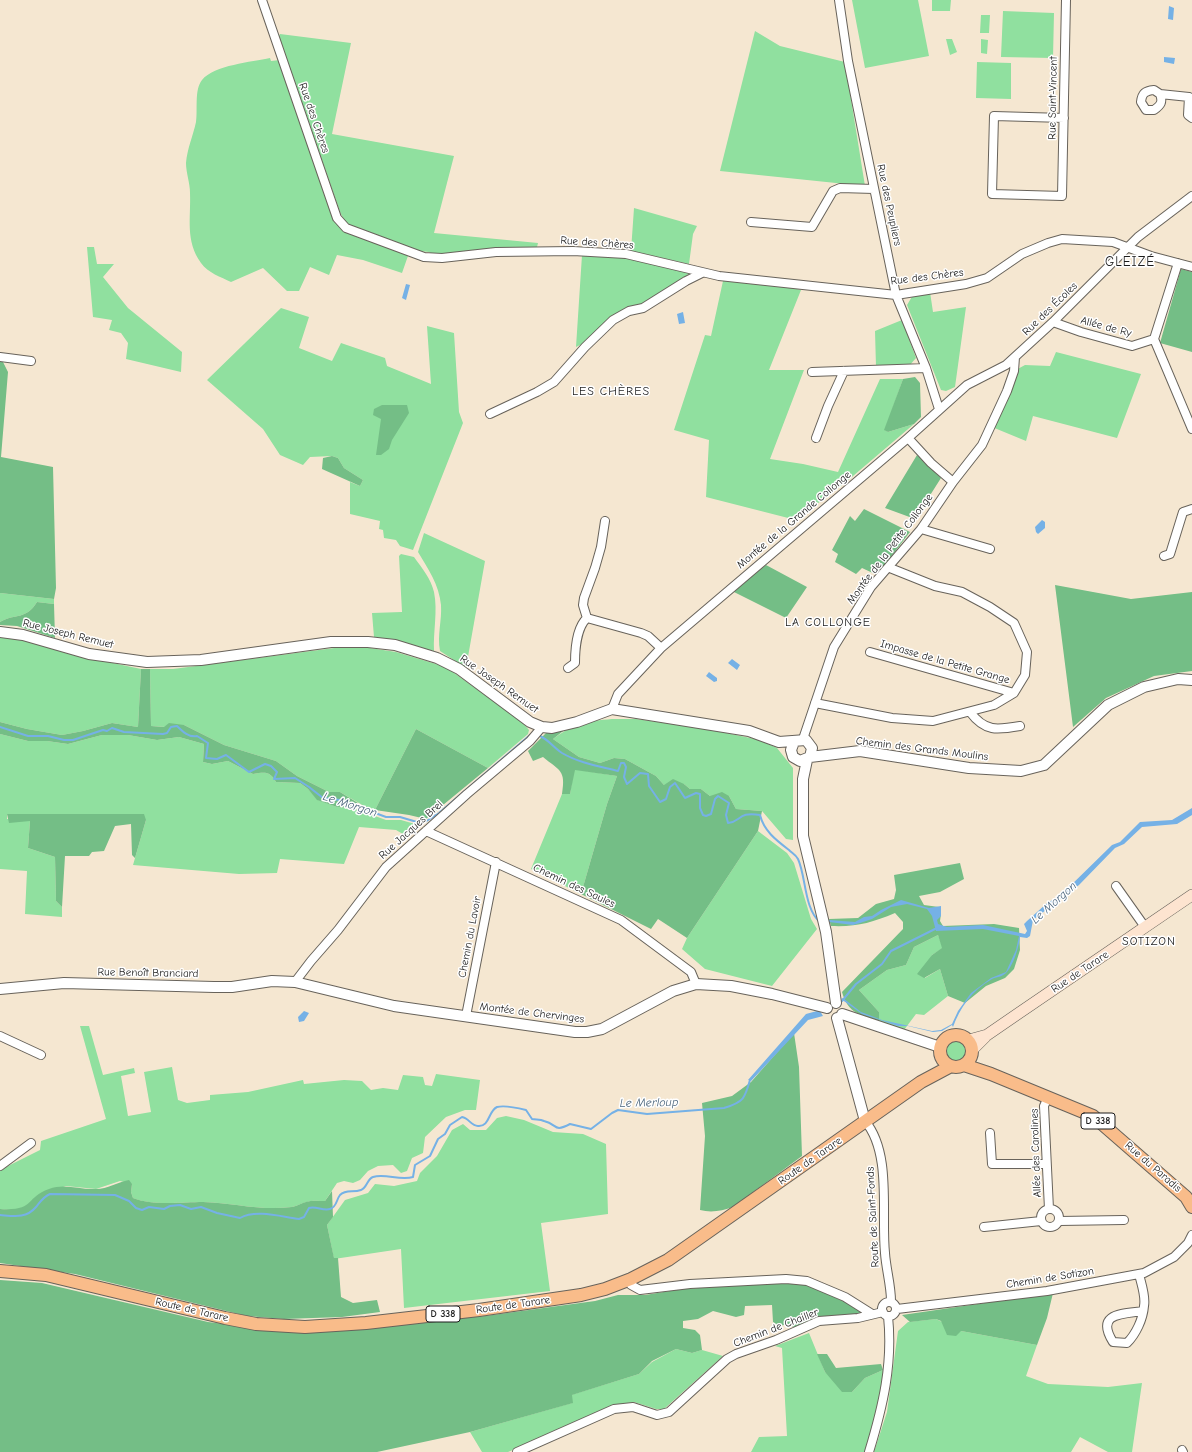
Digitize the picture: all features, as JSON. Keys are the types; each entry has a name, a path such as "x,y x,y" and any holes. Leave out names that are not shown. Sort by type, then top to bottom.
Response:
{"main road":[{"name":"Rue de Tarare","path":"971,1047 987,1034 1192,895"},
{"path":"960,1035 971,1047 971,1058 964,1065 947,1063 940,1047 947,1037 960,1035"},
{"name":"Rue du Paradis","path":"971,1047 991,1074"},
{"name":"Route de Tarare","path":"0,1271 46,1275 225,1318 256,1324 305,1328 479,1310 581,1295 605,1289 628,1280 668,1260 947,1063"},
{"name":"Rue du Paradis","path":"964,1065 991,1074 1093,1116 1190,1201"}],"street":[{"name":"Rue des Chères","path":"262,0 337,218 346,228 424,257 442,258 496,252 573,251 626,254 673,264 702,273 740,279 896,294 966,284 988,278 1022,254 1062,239 1113,242 1150,256 1192,267"},
{"name":"Rue des Peupliers","path":"839,0 848,61 896,294 926,368 939,409"},
{"name":"Rue Saint-Vincent","path":"1064,118 994,116 992,194 1062,196 1064,118 1066,0"},
{"path":"1160,94 1190,97 1188,115 1192,118"},
{"path":"751,222 812,227 833,191 840,188 874,189"},
{"path":"1128,247 1192,196"},
{"name":"Rue des Écoles","path":"1006,365 1054,322 1128,247"},
{"path":"1178,263 1154,339 1192,429"},
{"path":"490,414 537,392 554,382 585,347 613,320 629,311 643,308 686,281 702,273"},
{"name":"Allée de Ry","path":"1054,322 1081,332 1132,346 1154,339"},
{"path":"0,357 31,361"},
{"name":"Montée de la Petite Collonge","path":"803,742 834,647 871,588 890,568 921,529 982,445 990,431 1014,371 1015,357"},
{"name":"Montée de la Grande Collonge","path":"612,709 618,694 661,648 908,438 967,385 1006,365"},
{"path":"812,372 926,368"},
{"path":"816,438 828,406 844,371"},
{"path":"908,438 931,463 954,482"},
{"path":"1164,556 1170,554 1183,512 1192,509"},
{"path":"587,618 583,605 584,598 601,547 604,521"},
{"path":"921,529 990,549"},
{"path":"815,703 892,718 933,721 994,705 1014,693 1025,675 1027,652 1014,623 990,607 962,592 935,586 890,568"},
{"path":"587,618 641,633 648,636 661,648"},
{"path":"568,668 575,662 575,652 582,622 587,618"},
{"name":"Rue Joseph Remuet","path":"0,632 23,635 89,654 147,662 201,660 331,642 368,642 394,645 437,658 459,669 530,722 542,727 552,728 578,722 612,709"},
{"name":"Impasse de la Petite Grange","path":"870,652 1014,693"},
{"name":"Chemin des Grands Moulins","path":"808,759 836,753 860,751 969,768 1021,771 1044,765 1108,705 1144,687 1178,679 1192,680"},
{"path":"612,709 749,731 779,742 803,742 813,751 808,759 803,779 803,836 826,932 831,1006"},
{"path":"970,712 977,721 989,728 1000,730 1020,726"},
{"name":"Rue Jacques Brel","path":"295,982 338,930 386,867 466,794 530,741 542,727"},
{"path":"779,742 800,761 808,759"},
{"path":"792,755 803,742"},
{"name":"Chemin des Grands Moulins","path":"803,742 817,748 836,753"},
{"path":"792,755 803,779"},
{"name":"Chemin des Saules","path":"426,831 621,920 639,932 690,972 696,979 696,984"},
{"name":"Chemin du Lavoir","path":"466,1016 496,862"},
{"path":"1116,886 1145,927"},
{"name":"Rue Benoît Branciard","path":"0,989 72,983 123,986 226,987 272,981 295,982"},
{"name":"Montée de Chervinges","path":"295,982 394,1006 556,1030 591,1032 617,1022 672,991 696,984 731,986 831,1006"},
{"name":"Route de Saint-Fonds","path":"831,1006 841,1006 840,1016 865,1121 877,1145 882,1162 884,1178 883,1221 891,1302"},
{"path":"840,1016 940,1047"},
{"path":"0,1036 41,1055"},
{"name":"Allée des Carolines","path":"1048,1097 1044,1106 1049,1208"},
{"path":"990,1133 992,1164 1046,1164"},
{"path":"0,1166 31,1143"},
{"path":"1049,1208 1057,1212 1059,1221 1055,1226 1050,1228 1044,1226 1041,1221 1042,1213 1049,1208"},
{"path":"1059,1221 1124,1220"},
{"path":"984,1227 1041,1221"},
{"name":"Chemin de Sotizon","path":"897,1309 1047,1291 1139,1274 1160,1266 1174,1257 1188,1243 1192,1235"},
{"path":"1139,1274 1144,1305 1143,1311 1134,1336 1127,1343 1112,1342 1108,1334 1107,1323 1110,1318 1115,1315 1143,1311"},
{"path":"628,1280 631,1285 640,1290 786,1279 807,1281 845,1297 872,1314"},
{"path":"869,1452 884,1402 889,1367 885,1303 891,1302 897,1309 894,1314 886,1314"},
{"name":"Chemin de Chailler","path":"517,1452 614,1409 633,1407 649,1414 663,1415 669,1412 727,1359 819,1321 858,1318 872,1314 886,1314"}],"green space":[{"path":"852,0 918,0 929,56 865,68"},
{"path":"932,0 951,0 950,11 932,11"},
{"path":"1003,11 1054,13 1053,58 1001,57"},
{"path":"981,15 990,15 989,33 980,33"},
{"path":"755,31 780,46 845,62 865,186 720,171"},
{"path":"280,34 351,43 332,134 454,156 434,233 538,243 537,247 434,256 429,252 419,251 347,226 340,212 279,36"},
{"path":"946,39 952,39 957,52 950,55"},
{"path":"981,39 988,40 987,54 981,53"},
{"path":"270,58 271,61 280,60 334,220 343,229 409,253 402,273 363,260 337,255 329,275 310,267 299,291 287,291 263,268 231,282 211,272 201,263 196,255 190,229 190,189 186,163 197,117 198,89 202,80 215,71 234,65"},
{"path":"977,62 1011,63 1011,99 976,98"},
{"path":"634,208 697,226 693,234 689,264 631,251"},
{"path":"87,247 94,247 97,264 114,264 103,277 128,308 182,352 181,372 126,359 128,343 121,333 109,330 112,320 93,317"},
{"path":"582,255 624,257 690,273 647,302 625,310 584,343 576,347"},
{"path":"1181,269 1192,272 1192,352 1160,343"},
{"path":"723,281 801,290 769,370 804,370 770,459 803,464 838,472 880,379 903,379 885,430 888,432 914,424 846,482 796,520 706,497 709,440 674,430 705,335 711,336"},
{"path":"930,292 933,312 966,307 955,387 946,391 941,390 907,305 913,295"},
{"path":"281,308 309,317 299,348 332,361 341,343 385,358 387,366 431,384 427,326 454,333 459,412 463,423 413,550 400,546 396,540 384,538 383,530 379,529 380,521 350,514 350,482 360,486 363,480 344,468 338,458 332,456 310,457 303,465 280,455 263,429 207,380"},
{"path":"902,320 916,358 909,366 876,367 875,331"},
{"path":"1056,352 1141,374 1117,438 1033,416 1026,441 992,427 1014,371 1025,365 1050,366"},
{"path":"0,361 3,362 8,372 1,457 53,467 56,588 54,599 0,593"},
{"path":"915,377 920,383 921,417 914,424 888,432 884,430 903,379"},
{"path":"382,405 407,405 409,413 392,440 389,449 381,455 376,455 381,419 373,415 374,409"},
{"path":"917,455 941,478 915,519 885,508"},
{"path":"332,456 338,458 344,468 363,480 360,486 322,469 323,458"},
{"path":"864,509 910,532 877,575 862,568 856,574 835,562 838,554 832,550 850,516 855,521"},
{"path":"424,533 485,561 466,668 440,651 440,597 432,577 418,552"},
{"path":"401,554 414,557 433,587 436,607 434,651 374,637 372,613 402,612 399,556"},
{"path":"766,565 807,587 786,618 732,591"},
{"path":"1055,585 1131,599 1192,592 1192,671 1154,676 1106,698 1073,727"},
{"path":"0,593 54,599 54,604 37,602 33,608 25,614 0,622"},
{"path":"37,602 54,604 55,638 17,626 0,625 0,622 6,619 25,614 33,608"},
{"path":"0,637 22,640 66,653 141,669 138,727 112,723 62,735 27,729 0,722"},
{"path":"342,647 370,648 396,652 446,667 522,722 529,730 528,734 488,768 416,729 375,810 364,806 340,792 329,792 297,776 276,761 224,745 184,725 165,727 151,726 150,669 173,669"},
{"path":"141,669 150,669 151,726 164,727 169,723 184,725 224,745 276,761 297,776 329,792 340,792 358,803 353,808 337,807 317,800 308,789 300,783 276,782 272,776 267,773 253,774 228,761 212,764 203,762 204,744 179,737 157,740 128,735 102,735 68,744 47,741 28,741 0,734 0,722 27,729 62,735 112,723 138,727"},
{"path":"612,719 636,719 707,729 760,740 777,748 793,768 793,840 786,839 762,811 736,809 729,796 710,796 701,789 690,789 684,784 664,785 656,776 625,759 614,758 600,763 579,757 553,739 574,726"},
{"path":"567,728 553,739 579,757 600,763 614,758 625,759 656,776 664,785 673,779 684,784 690,789 701,789 710,796 722,792 729,796 736,809 762,811 758,831 687,938 658,919 651,929 581,894 607,804 617,776 575,770 570,794 562,794 563,780 558,769 543,757 533,761 528,751 547,732"},
{"path":"416,729 488,768 426,819 375,810"},
{"path":"0,734 28,741 47,741 68,744 102,735 128,735 157,740 179,737 204,744 203,762 212,764 228,761 253,774 267,773 274,778 276,782 300,783 318,800 337,807 353,808 386,820 401,820 415,824 417,829 408,837 396,830 359,827 344,864 280,859 277,873 239,874 133,865 146,820 7,814 7,819 30,821 28,848 55,857 56,901 62,907 62,917 25,914 27,871 0,869"},
{"path":"574,769 617,776 607,804 581,894 531,869 562,794 570,794"},
{"path":"7,814 144,814 146,820 135,858 132,855 131,824 115,826 104,851 92,852 89,856 65,856 62,907 56,901 55,857 28,848 30,821 9,823"},
{"path":"758,831 787,853 794,863 811,919 817,929 772,986 705,969 682,949 687,938"},
{"path":"960,863 964,879 940,892 919,896 924,905 939,907 941,914 940,921 943,926 994,924 1019,928 1020,950 1014,969 1005,978 986,986 965,1003 948,996 940,969 924,978 917,974 932,955 942,948 938,935 914,947 906,965 887,970 859,990 879,1012 879,1021 861,1015 851,1009 842,992 903,929 903,922 895,913 871,922 849,926 831,926 829,919 858,918 876,904 894,899 896,890 894,875"},
{"path":"938,935 943,948 932,955 925,978 940,969 948,996 924,1015 916,1014 904,1030 879,1021 879,1012 859,990 887,970 906,965 914,947"},
{"path":"80,1026 89,1026 103,1075 134,1068 135,1073 121,1076 128,1116 151,1112 144,1072 172,1067 178,1100 187,1103 210,1100 210,1095 248,1092 303,1080 304,1084 344,1080 362,1081 371,1090 383,1088 398,1090 403,1075 423,1077 425,1085 432,1086 436,1074 480,1080 476,1110 465,1110 446,1117 425,1137 423,1153 412,1158 407,1171 401,1173 393,1165 378,1166 368,1171 360,1180 353,1183 344,1181 337,1183 325,1201 309,1201 292,1207 281,1208 203,1202 149,1202 133,1198 131,1192 132,1184 120,1181 96,1189 66,1186 40,1194 26,1207 16,1210 0,1209 0,1170 40,1150 41,1141 106,1119"},
{"path":"794,1033 799,1067 802,1156 733,1207 716,1211 700,1210 705,1136 702,1103 732,1096 751,1082"},
{"path":"956,1039 964,1043 968,1051 964,1059 956,1063 948,1059 944,1051 948,1043"},
{"path":"506,1116 524,1120 553,1132 583,1134 606,1144 608,1214 541,1223 550,1291 404,1308 401,1249 334,1259 327,1225 345,1200 368,1193 375,1184 394,1186 417,1181 420,1173 437,1156 452,1130 463,1124 470,1130 486,1130 497,1118"},
{"path":"129,1180 132,1184 131,1192 133,1198 158,1203 203,1202 281,1208 292,1207 304,1202 325,1201 332,1191 333,1217 327,1225 334,1258 338,1258 341,1297 353,1303 377,1300 380,1312 342,1317 284,1319 247,1316 75,1274 0,1263 0,1209 11,1209 25,1206 36,1196 55,1187 100,1189"},
{"path":"0,1280 42,1283 208,1322 278,1331 323,1331 485,1316 595,1301 618,1295 645,1295 682,1289 778,1283 807,1285 857,1308 861,1312 860,1315 795,1328 789,1324 779,1326 773,1322 772,1305 745,1306 744,1315 736,1317 713,1311 698,1319 683,1321 683,1328 695,1330 700,1335 702,1350 692,1353 676,1349 652,1361 639,1374 572,1395 573,1403 470,1432 377,1452 0,1452"},
{"path":"1053,1293 1047,1318 1037,1345 961,1331 956,1336 947,1335 941,1321 936,1319 910,1322 902,1315"},
{"path":"936,1319 961,1331 1037,1345 1026,1376 1048,1384 1108,1387 1142,1383 1132,1452 1108,1452 1080,1437 1071,1452 874,1452 887,1412 898,1331 908,1322"},
{"path":"809,1333 825,1372 852,1392 865,1378 883,1370 882,1389 865,1452 751,1452 759,1437 787,1436 782,1348 775,1346"},
{"path":"676,1349 692,1353 702,1350 723,1356 664,1409 656,1409 634,1402 616,1405 508,1452 482,1452 470,1432 572,1403 571,1395 639,1374 652,1362"},
{"path":"817,1354 827,1354 836,1368 881,1364 883,1370 865,1378 852,1392 842,1392 825,1372"}],"water":[{"path":"1169,6 1174,8 1173,20 1168,19"},
{"path":"1164,57 1175,58 1174,64 1164,62"},
{"path":"406,284 410,285 406,300 402,298"},
{"path":"683,312 685,323 679,324 677,314"},
{"path":"1042,520 1045,522 1045,528 1038,534 1035,527"},
{"path":"732,659 740,665 737,670 728,663"},
{"path":"709,672 717,678 717,681 714,682 706,676"},
{"path":"1192,808 1192,815 1177,824 1142,827 1124,844 1115,848 1079,885 1033,920 1030,936 1027,938 1020,937 1015,956 1009,970 1003,975 992,979 972,994 959,1013 953,1027 952,1025 942,1031 933,1032 908,1026 898,1026 862,1014 841,999 843,998 861,1012 882,1020 932,1031 941,1030 952,1024 958,1011 971,993 991,978 1006,972 1016,950 1019,936 983,929 936,931 932,916 927,909 907,904 891,907 872,919 853,925 829,922 829,920 855,922 864,917 872,916 901,900 929,908 941,906 941,916 937,920 938,924 947,927 983,925 1025,934 1027,931 1024,924 1027,921 1046,904 1063,893 1112,845 1120,842 1140,822 1172,820"},
{"path":"304,1011 309,1013 304,1021 299,1022 298,1017"},
{"path":"820,1011 823,1016 808,1020 751,1081 748,1080 806,1014"}],"waterway":[{"name":"Le Morgon","path":"0,727 28,736 48,736 64,740 73,740 103,730 107,731 112,728 124,732 163,734 167,733 171,727 177,726 186,734 197,736 208,743 206,758 217,759 226,755 249,772 265,764 271,766 277,772 274,779 295,778 323,798 340,800 386,817 400,817 417,822 425,822 439,813 530,735"},
{"name":"Le Morgon","path":"540,736 562,753 582,762 618,771 621,763 624,763 626,767 624,777 627,784 640,773 648,774 649,786 660,802 666,799 670,787 675,783 685,798 696,793 700,794 700,808 703,815 706,816 711,814 715,799 718,796 729,803 726,815 728,823 748,814 760,815 764,826 771,835 798,859 801,866 808,901 811,909 820,922"},
{"name":"Le Merloup","path":"842,1001 856,984 882,964 891,951 937,928"},
{"name":"Le Merloup","path":"0,1215 24,1215 32,1211 44,1198 50,1194 115,1195 129,1201 136,1208 142,1210 149,1207 164,1209 170,1206 180,1205 191,1209 201,1207 217,1213 240,1218 246,1215 261,1214 299,1219 304,1217 309,1208 332,1208 342,1193 363,1189 373,1177 413,1177 415,1165 430,1156 438,1139 445,1134 450,1125 462,1117 476,1126 482,1126 485,1124 494,1109 500,1106 526,1110 532,1119 548,1122 558,1128 565,1127 570,1124 591,1129 618,1110 647,1114 724,1108 736,1104 743,1098 750,1080"}],"district":[{"name":"GLEIZÉ","path":"1130,262"},
{"name":"LES CHÈRES","path":"611,392"},
{"name":"LA COLLONGE","path":"828,623"},
{"name":"SOTIZON","path":"1149,942"}]}
